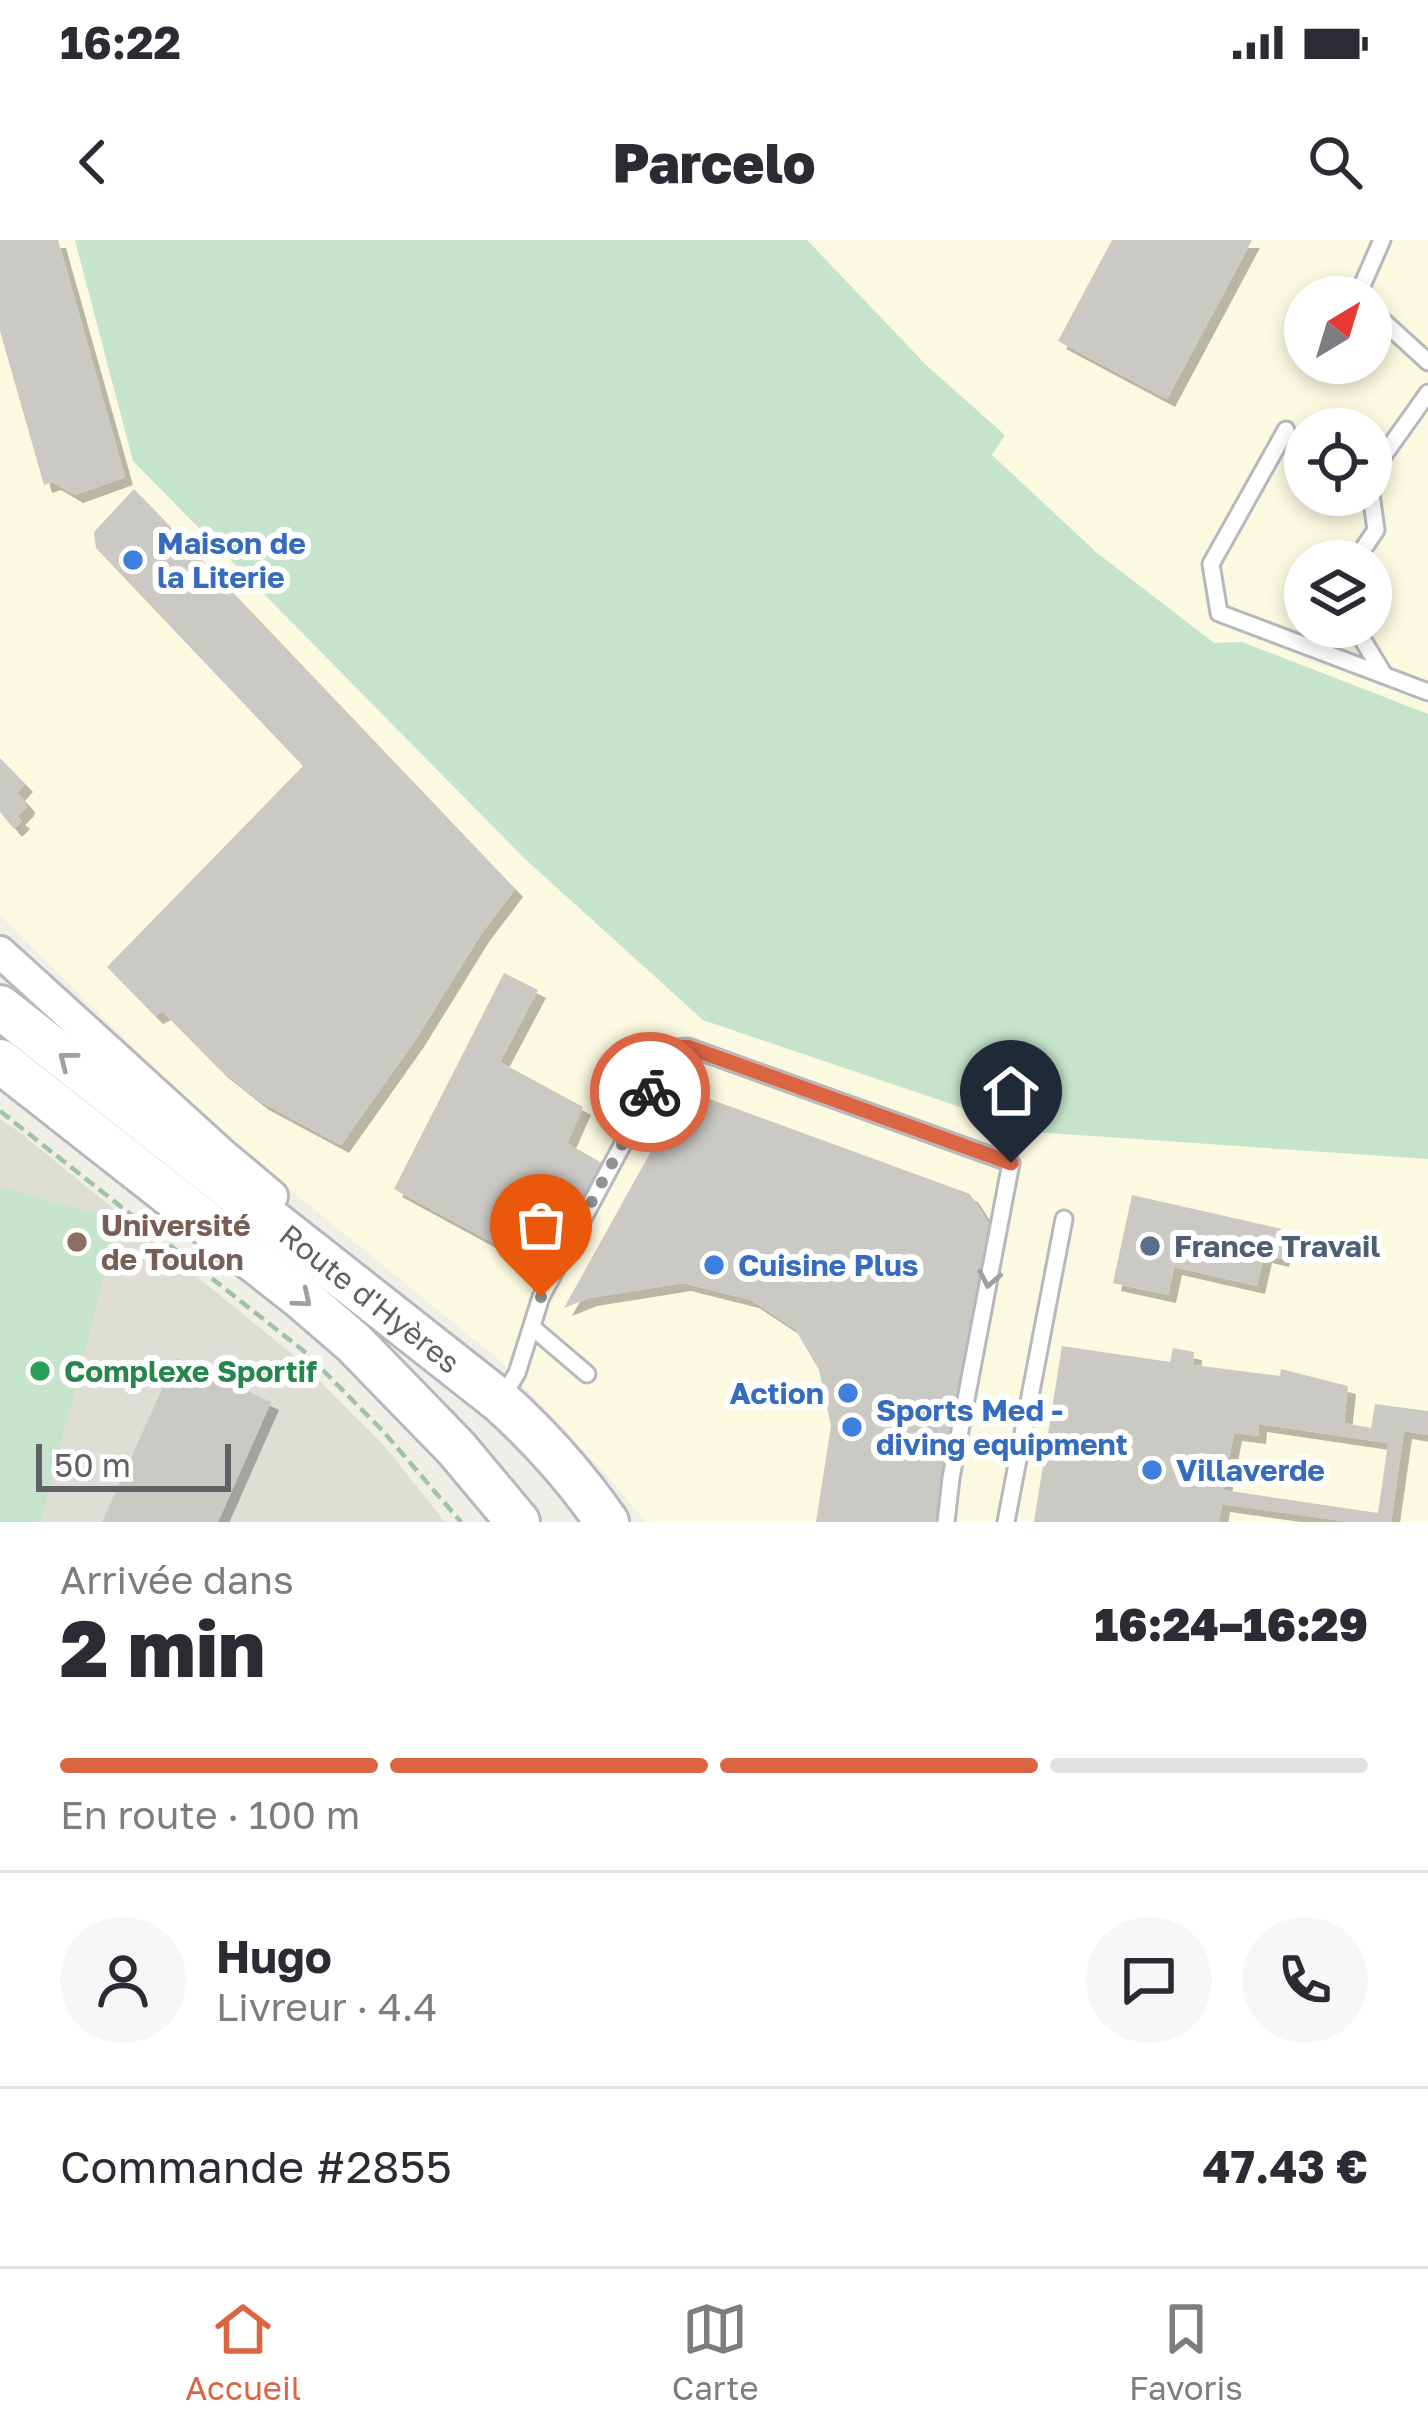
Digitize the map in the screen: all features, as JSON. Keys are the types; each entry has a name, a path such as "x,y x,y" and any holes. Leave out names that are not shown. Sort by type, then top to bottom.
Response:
{"main road":[{"name":"Route d'Hyères","path":"0,1007 500,1401 548,1446 607,1522"},
{"name":"Route d'Hyères","path":"0,1061 354,1343 518,1522"},
{"path":"485,1481 502,1522"},
{"path":"578,1481 621,1522"}],"street":[{"path":"0,952 292,1212 329,1265"},
{"path":"0,1087 178,1200"}],"lane":[{"path":"1366,276 1382,240"},
{"path":"1392,329 1428,362"},
{"path":"1392,444 1428,394"},
{"path":"1284,434 1211,564 1219,613 1428,692"},
{"path":"1368,648 1384,675"},
{"path":"500,1401 517,1373 541,1297 670,1056 677,1048 688,1047 1011,1163 946,1522"},
{"path":"1006,1522 1064,1219"},
{"path":"533,1328 587,1374"}],"path":[{"path":"0,1111 305,1352 382,1430 461,1522"}],"shaded area":[{"path":"0,240 75,240 133,461 524,858 703,1020 1034,1132 1428,1159 1428,1522 646,1522 498,1359 212,1126 0,915"},
{"path":"807,240 1428,240 1428,714 1242,642 1214,643 1097,553 991,454 1004,435 928,367"},
{"name":"Université de Toulon","path":"0,1119 292,1354 382,1443 445,1522 0,1522"}],"green space":[{"path":"75,240 807,240 928,367 1005,435 992,455 1097,553 1214,643 1242,642 1428,714 1428,1159 1034,1132 703,1020 524,858 133,461"},
{"name":"Complexe Sportif","path":"0,1187 118,1220 41,1522 0,1522"}],"building":[{"path":"0,240 58,240 125,477 75,495 53,482 44,485 0,331"},
{"path":"1112,240 1252,240 1167,399 1058,341"},
{"path":"134,489 515,889 341,1145 261,1102 219,1069 163,1012 155,1016 107,967 303,766 96,548 94,532"},
{"path":"0,758 25,784 17,793 27,804 14,829 0,812"},
{"path":"504,973 538,990 500,1062 583,1107 567,1143 605,1165 545,1271 394,1189"},
{"path":"640,1058 656,1066 624,1127 608,1118"},
{"path":"685,1090 970,1194 992,1228 939,1522 816,1522 831,1426 819,1370 795,1329 751,1300 683,1283 589,1298 564,1308"},
{"path":"1132,1195 1282,1229 1281,1259 1264,1255 1257,1286 1174,1267 1168,1295 1113,1283"},
{"path":"1062,1346 1170,1362 1173,1348 1194,1352 1193,1365 1280,1376 1281,1369 1348,1386 1344,1423 1371,1428 1375,1404 1428,1411 1428,1435 1404,1431 1391,1522 1350,1522 1222,1504 1219,1522 1034,1522","holes":["1259,1424 1388,1443 1378,1513 1223,1490 1234,1433 1258,1436"]},
{"path":"176,1358 271,1402 218,1522 102,1522"}],"way so far":[{"path":"541,1297 650,1092"}],"place":[{"name":"Maison de la Literie","path":"133,560"},
{"name":"Université de Toulon","path":"77,1242"},
{"name":"France Travail","path":"1150,1246"},
{"name":"Cuisine Plus","path":"714,1265"},
{"name":"Complexe Sportif","path":"40,1371"},
{"name":"Action","path":"848,1393"},
{"name":"Sports Med - diving equipment","path":"852,1427"},
{"name":"Villaverde","path":"1152,1470"}],"route":[{"path":"650,1092 670,1056 677,1048 688,1047 1011,1163"}]}
